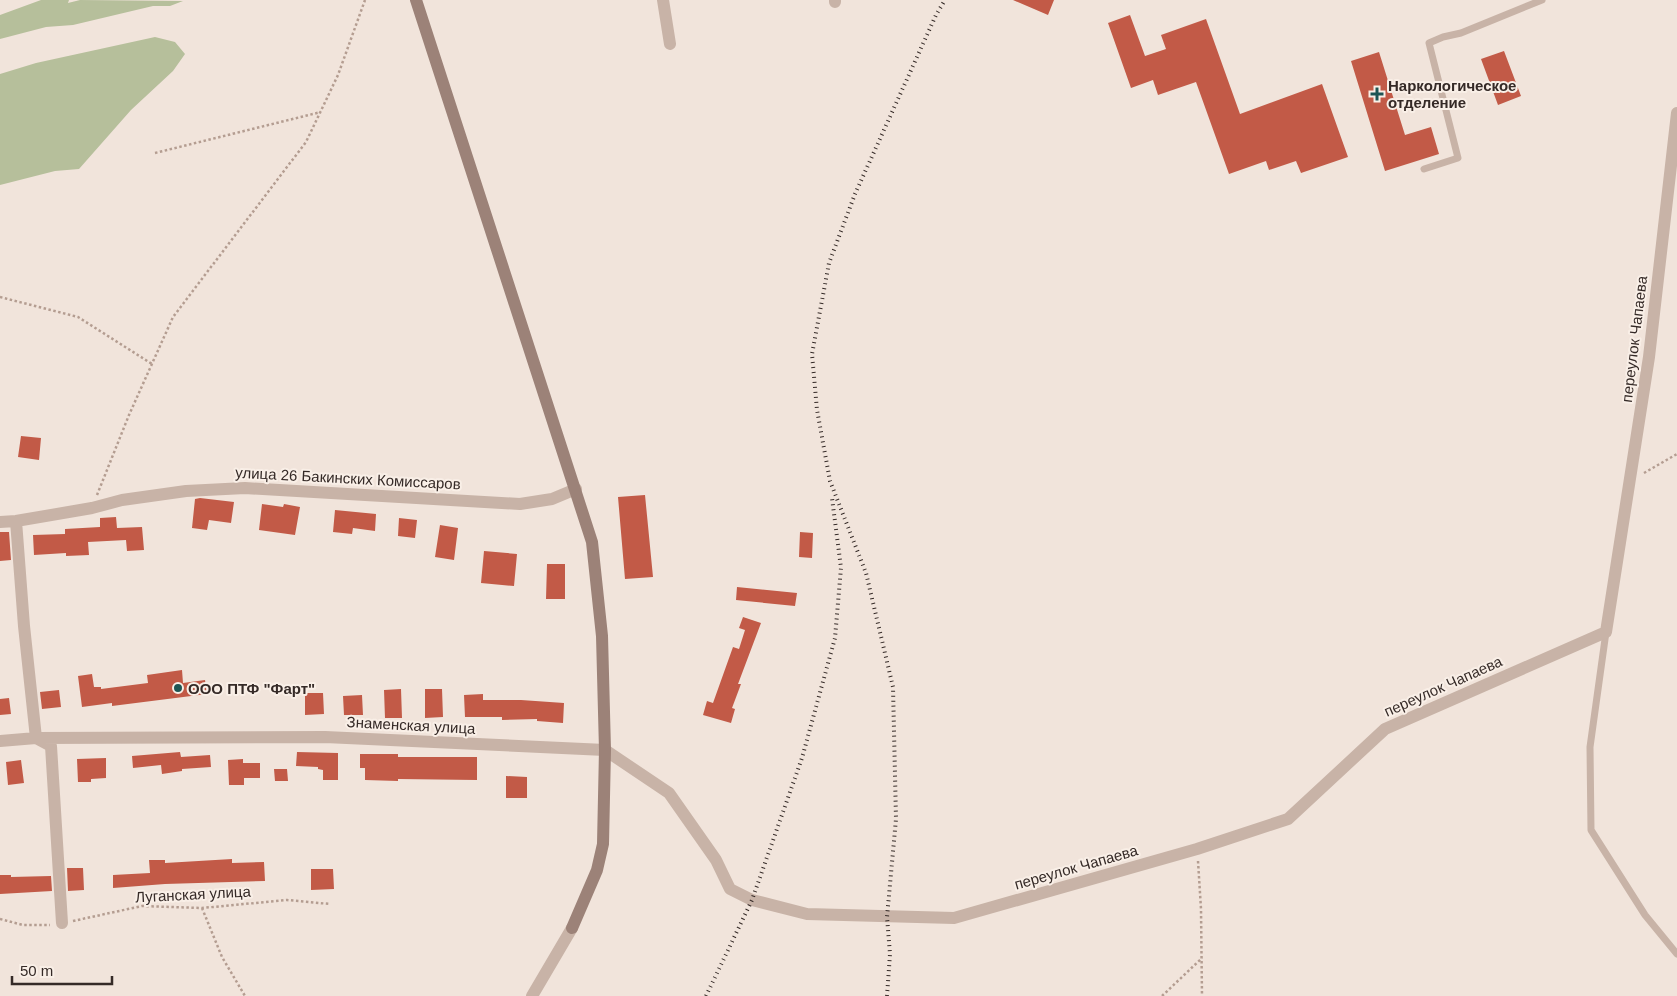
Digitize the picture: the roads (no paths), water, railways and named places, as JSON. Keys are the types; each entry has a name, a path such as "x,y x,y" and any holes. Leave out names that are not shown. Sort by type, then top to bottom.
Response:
{"main road":[{"path":"416,0 592,542 602,636 605,750 603,844 597,870 572,928"}],"street":[{"path":"663,0 670,44"},
{"name":"переулок Чапаева","path":"605,750 669,793 716,860 730,889 752,900 807,914 954,918 1197,850 1288,819 1385,729 1606,632 1649,357 1677,112"},
{"name":"улица 26 Бакинских Комиссаров","path":"0,522 92,508 122,500 186,491 245,488 520,504 552,499 576,489"},
{"path":"16,521 24,626 36,738 51,746 62,923"},
{"name":"Знаменская улица","path":"0,742 36,738 325,737 605,750"},
{"path":"532,996 572,928"}],"lane":[{"path":"1424,169 1458,158 1428,43 1443,37 1462,33 1542,0"},
{"path":"1606,632 1590,747 1591,830 1645,915 1677,954"}],"railway":[{"path":"887,996 890,954 887,917 896,819 893,687 866,573 830,481 817,410 812,354 829,263 855,194 936,15 945,0"},
{"path":"706,996 752,900 802,758 835,638 841,568 832,498"}],"place":[{"name":"Наркологическое отделение","path":"1377,94"},
{"name":"ООО ПТФ \"Фарт\"","path":"178,688"}]}
